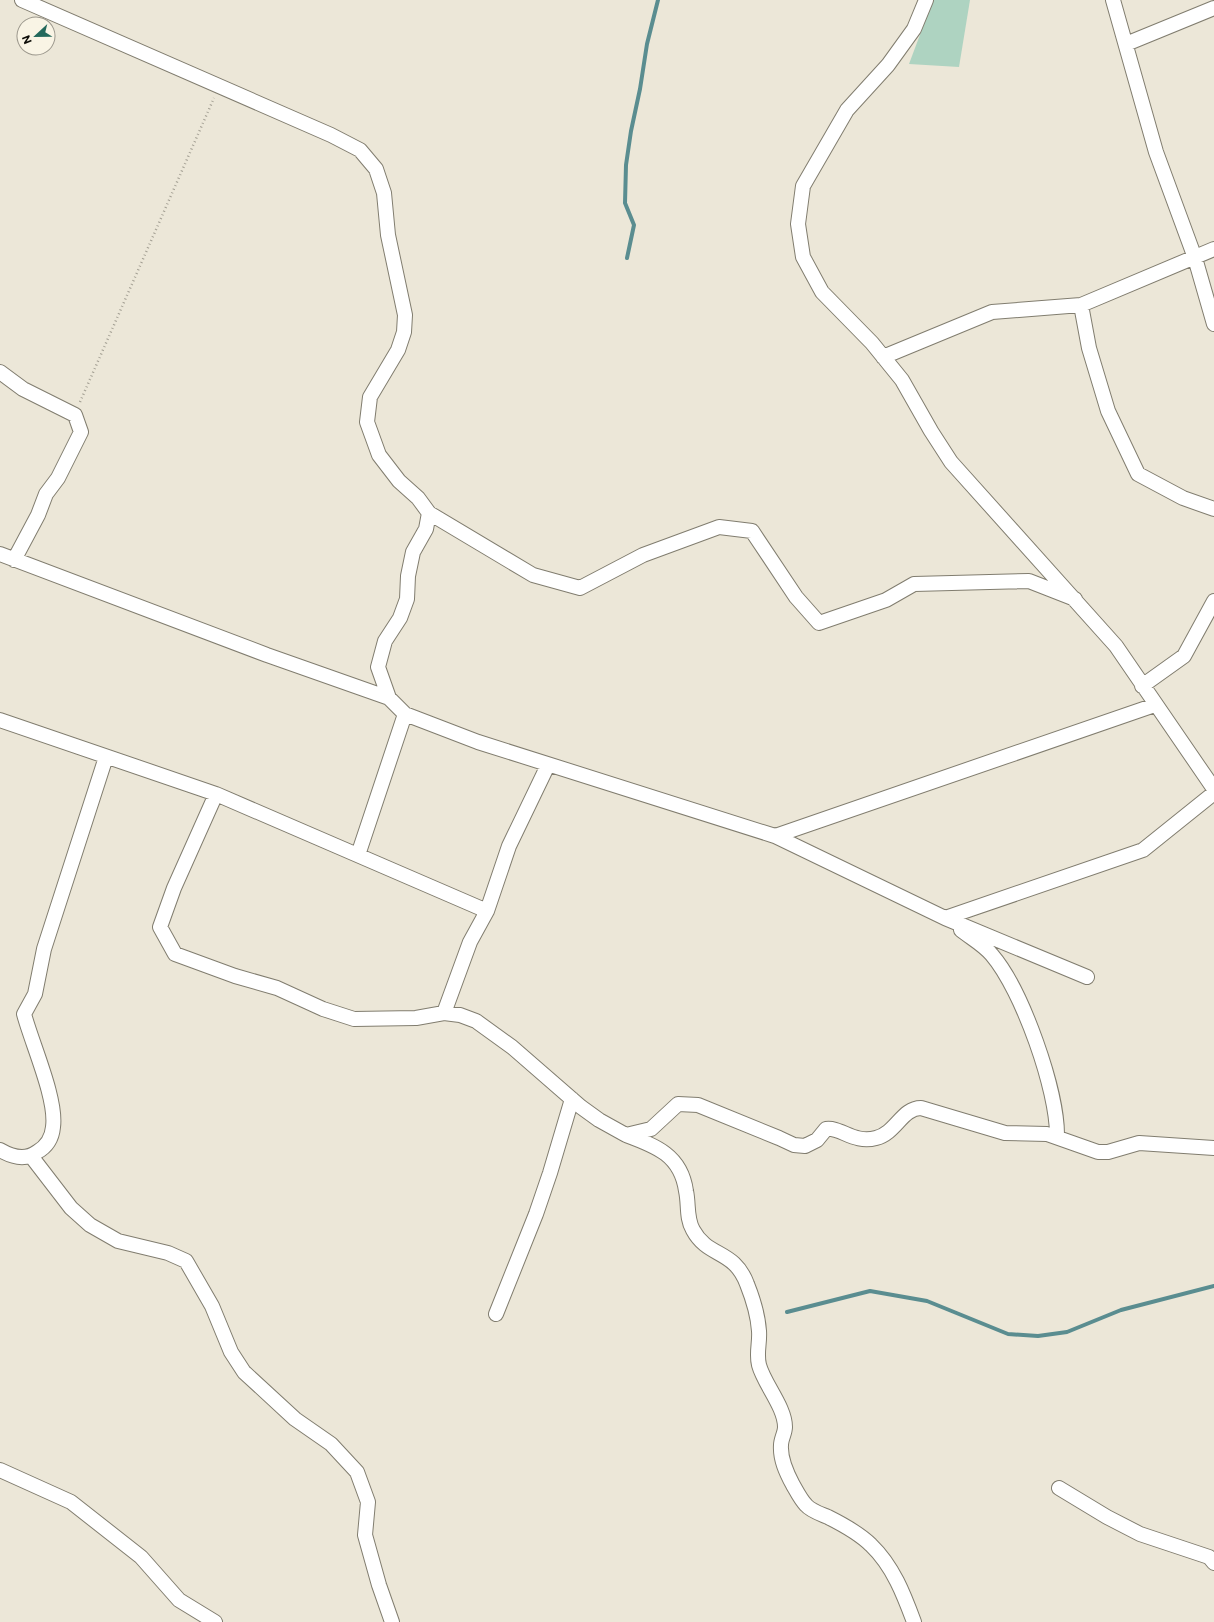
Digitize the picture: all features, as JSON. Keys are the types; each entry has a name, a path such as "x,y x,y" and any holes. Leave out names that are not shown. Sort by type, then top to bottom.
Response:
{"street":[{"path":"22,0 332,135 360,150 376,169 384,193 389,242 405,316 404,332 398,350 370,397 367,422 379,455 399,481 418,498 429,513 533,575 580,588 643,555 719,527 752,531 796,597 819,623 886,600 914,584 1029,581 1075,599"},
{"path":"926,0 914,29 888,65 847,110 803,186 798,224 803,257 822,292 884,357 902,380 931,431 951,462 1116,646 1155,705 1214,788"},
{"path":"1113,0 1156,152 1195,258 1214,324"},
{"path":"1126,44 1214,8"},
{"path":"884,357 992,312 1081,305 1214,249"},
{"path":"1081,305 1089,348 1108,411 1138,474 1183,498 1214,509"},
{"path":"0,372 22,389 75,414 81,432 58,478 46,494 38,515 14,560"},
{"path":"429,513 426,529 413,552 408,576 407,599 400,618 385,641 378,667 389,698 405,714 478,742 775,836 945,918 1087,977"},
{"path":"0,554 267,655 389,698"},
{"path":"1142,686 1184,656 1214,601"},
{"path":"775,836 1155,705"},
{"path":"358,855 405,714"},
{"path":"0,720 216,794 487,911"},
{"path":"0,1150 16,1157 32,1156 48,1142 53,1129 54,1115 42,1070 24,1014 35,994 44,949 106,757"},
{"path":"444,1013 470,942 487,911 509,846 548,765"},
{"path":"945,918 1142,850 1214,793"},
{"path":"216,794 174,888 160,927 175,954 235,976 277,988 323,1009 354,1019 416,1018 444,1013 460,1015 476,1020 512,1047 572,1099 599,1120 626,1135 651,1144 663,1151 672,1159 682,1173 686,1191 688,1217 692,1229 699,1240 707,1248 724,1254 737,1265 747,1282 754,1302 759,1333 757,1349 759,1364 781,1413 785,1426 781,1445 784,1466 794,1487 807,1507 841,1524 871,1545 900,1584 914,1622"},
{"path":"945,918 991,954 1004,971 1032,1031 1047,1076 1057,1119 1057,1137"},
{"path":"496,1314 539,1207 572,1099"},
{"path":"626,1135 651,1129 678,1104 698,1105 794,1145 805,1146 817,1140 826,1130 831,1128 856,1139 877,1138 899,1123 906,1112 913,1108 921,1108 1006,1133 1047,1134 1098,1152 1108,1152 1139,1143 1214,1148"},
{"path":"32,1156 71,1208 90,1225 118,1241 168,1253 186,1261 212,1306 231,1352 244,1372 295,1419 331,1444 345,1457 357,1472 368,1502 365,1535 379,1585 392,1622"},
{"path":"0,1470 71,1502 141,1557 179,1600 215,1622"},
{"path":"1059,1488 1107,1517 1140,1534 1209,1558 1214,1563"}],"path":[{"path":"75,414 219,86"}],"green space":[{"path":"933,0 970,0 959,67 909,64"}],"waterway":[{"path":"627,258 634,225 625,203 626,165 647,44 658,0"},
{"path":"787,1312 870,1291 927,1301 1008,1334 1038,1336 1067,1332 1121,1310 1214,1286"}]}
